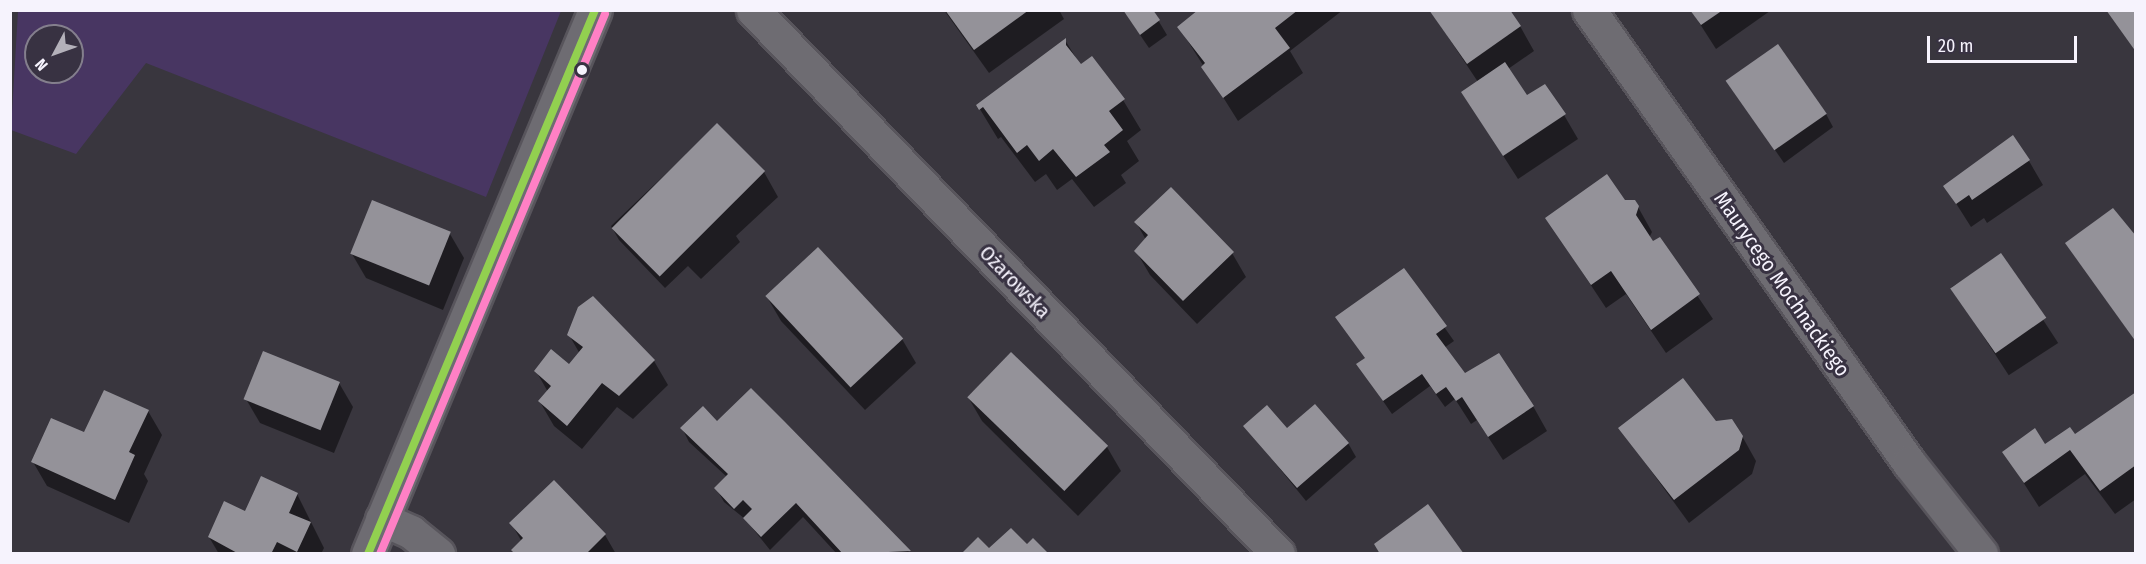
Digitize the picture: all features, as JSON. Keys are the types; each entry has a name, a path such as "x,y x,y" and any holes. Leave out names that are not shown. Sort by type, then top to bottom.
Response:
{"street":[{"path":"368,554 595,10"},
{"name":"Ożarowska","path":"753,10 1278,554"},
{"name":"Maurycego Mochnackiego","path":"1589,10 1909,463 1982,554"},
{"path":"382,519 411,532 438,554"}],"shaded area":[{"path":"18,10 561,11 486,197 146,63 76,154 11,130"}],"building":[{"path":"945,10 1029,10 974,50"},
{"path":"1123,10 1153,10 1160,20 1140,35"},
{"path":"1198,10 1298,10 1275,28 1290,48 1223,98 1201,67 1205,63 1177,27"},
{"path":"1429,10 1510,10 1521,26 1467,64"},
{"path":"1690,10 1723,10 1701,25"},
{"path":"2106,10 2136,10 2136,52"},
{"path":"1066,38 1066,45 1081,64 1092,56 1125,99 1109,111 1123,130 1104,145 1110,152 1076,177 1053,149 1039,161 1027,145 1017,153 983,107 979,110 976,105"},
{"path":"1778,44 1827,114 1774,150 1726,81"},
{"path":"1505,62 1527,95 1545,84 1566,114 1503,156 1461,92"},
{"path":"717,123 765,171 660,276 612,228"},
{"path":"2013,135 2030,160 1972,200 1969,195 1956,204 1943,186"},
{"path":"1607,174 1625,200 1635,200 1639,206 1636,215 1653,241 1660,237 1700,294 1651,330 1611,271 1591,285 1545,218"},
{"path":"1171,187 1234,252 1183,301 1134,251 1148,235 1134,222"},
{"path":"372,200 451,232 429,286 350,254"},
{"path":"2113,208 2136,236 2136,342 2065,243"},
{"path":"818,247 903,338 851,388 765,296"},
{"path":"2001,253 2046,318 1996,353 1950,289"},
{"path":"1404,268 1447,326 1436,334 1465,373 1499,353 1534,406 1488,437 1462,397 1456,401 1446,387 1436,394 1422,374 1383,401 1356,364 1365,358 1335,317"},
{"path":"593,296 655,360 619,396 602,383 567,426 538,401 551,386 534,371 551,349 569,364 583,347 567,335 578,307"},
{"path":"263,351 340,382 320,430 244,399"},
{"path":"1011,352 1108,446 1064,491 967,397"},
{"path":"1683,378 1716,421 1732,419 1743,436 1739,450 1674,500 1618,428"},
{"path":"751,388 911,551 843,554 796,503 761,537 743,518 752,509 743,500 734,509 714,488 728,474 680,428 703,406 717,421"},
{"path":"104,390 149,410 129,452 135,455 115,500 31,462 51,418 84,432"},
{"path":"2136,392 2136,465 2100,491 2070,450 2024,483 2002,452 2035,428 2045,444 2070,427 2075,434"},
{"path":"1315,404 1349,443 1297,488 1243,426 1267,405 1287,428"},
{"path":"261,476 298,493 289,513 311,522 297,552 277,542 271,554 239,554 208,537 224,501 245,511"},
{"path":"554,480 606,534 586,554 515,554 511,550 523,538 509,523"},
{"path":"1428,504 1464,554 1380,554 1374,544"},
{"path":"1011,528 1027,544 1033,538 1049,554 961,554 978,537 989,548"}],"transit line":[{"path":"368,554 595,10"},
{"path":"380,554 605,14"}]}
